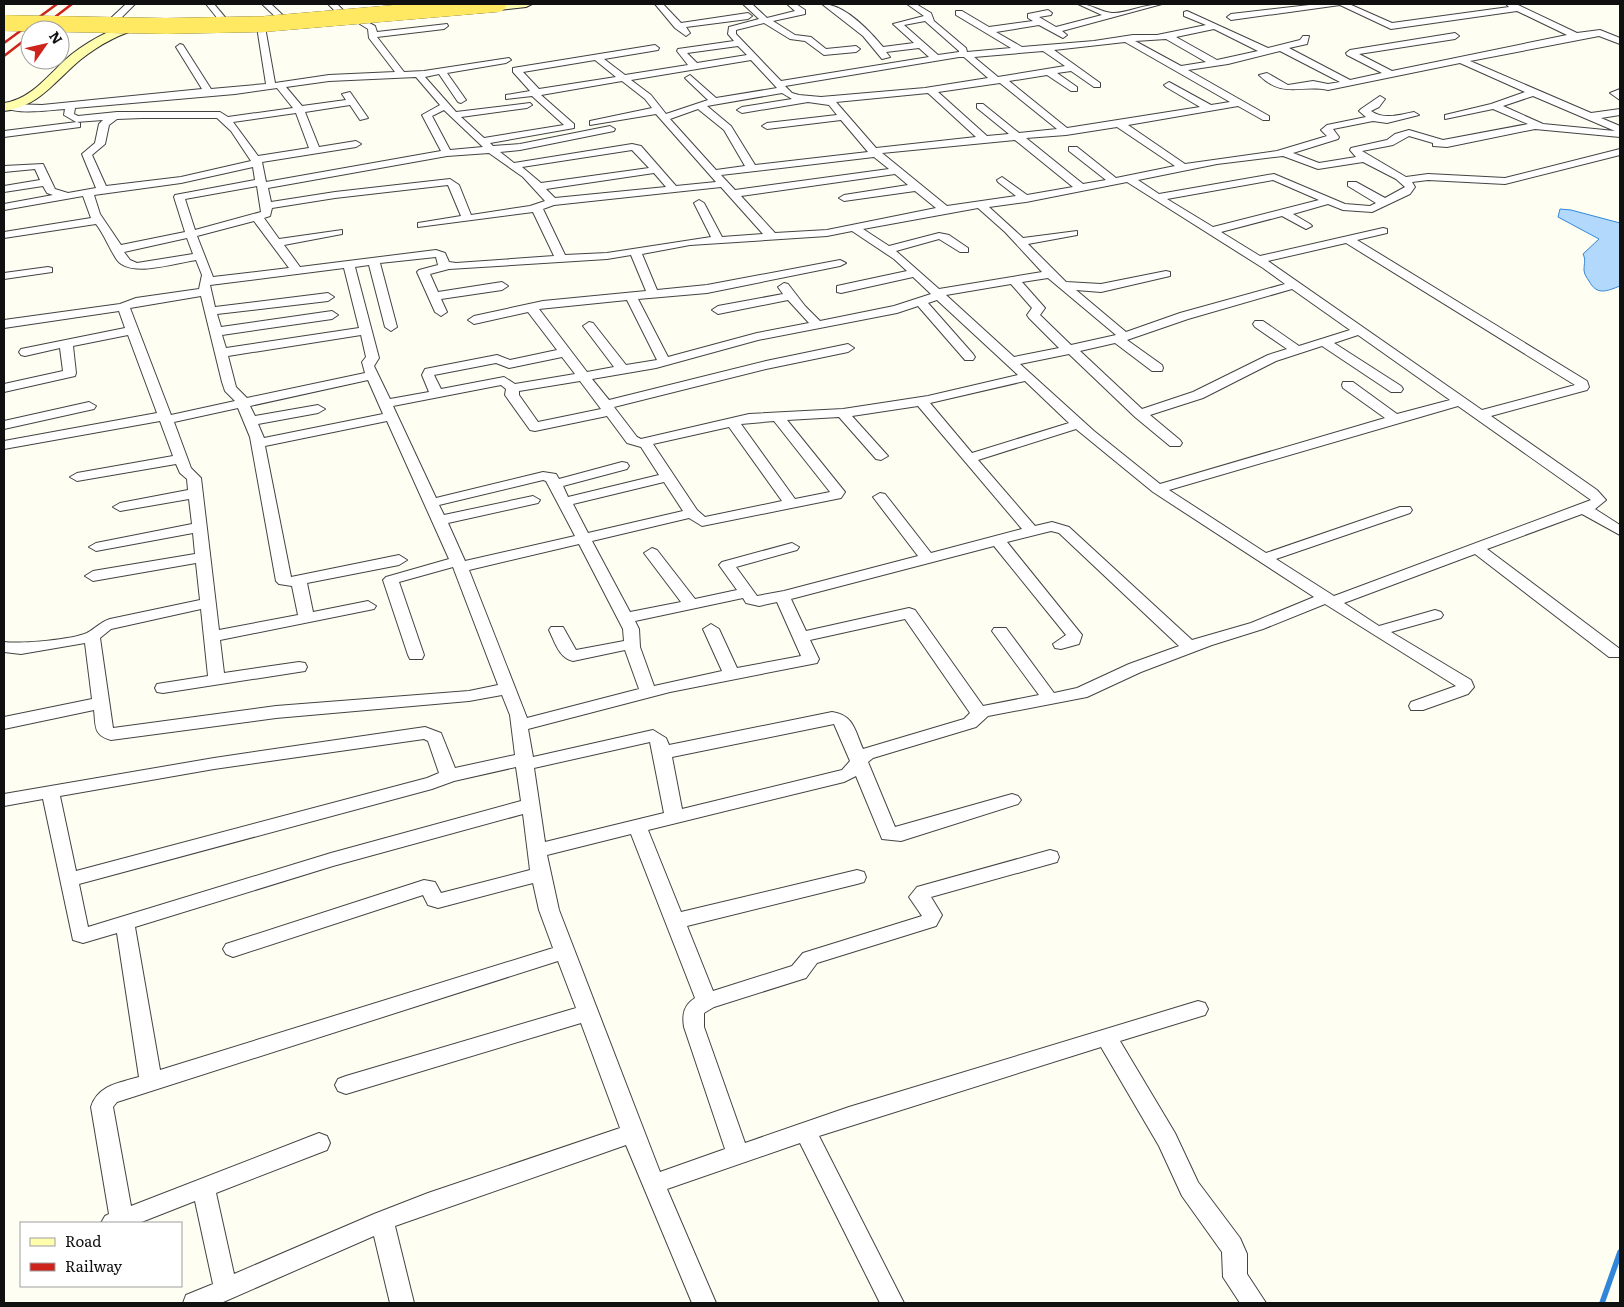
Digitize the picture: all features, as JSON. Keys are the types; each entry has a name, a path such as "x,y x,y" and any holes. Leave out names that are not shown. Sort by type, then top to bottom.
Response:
{"main road":[{"path":"7,107 26,102 96,42 119,29 147,23 284,20 468,4"},
{"path":"4,23 166,26 265,24 498,4"},
{"path":"119,29 261,27 526,4"}],"street":[{"path":"131,4 116,16 115,20 147,23"},
{"path":"210,4 225,22"},
{"path":"266,4 284,20"},
{"path":"332,4 344,14"},
{"path":"659,4 686,33"},
{"path":"747,4 762,18 794,37 808,39 824,52 856,49"},
{"path":"678,26 802,12 791,4"},
{"path":"826,4 853,23 883,53 921,45"},
{"path":"911,4 963,50 964,55 1066,132"},
{"path":"1082,4 1111,16"},
{"path":"1122,4 1136,9"},
{"path":"1054,30 1158,4"},
{"path":"1231,17 1336,4"},
{"path":"1343,4 1391,26 1519,8"},
{"path":"1510,4 1601,45"},
{"path":"959,13 1019,49"},
{"path":"1048,13 1031,16 1083,45"},
{"path":"1187,14 1266,51"},
{"path":"762,18 732,29 732,34 781,87 793,97 822,100 931,90 1072,68"},
{"path":"929,18 897,24 937,59"},
{"path":"356,19 372,28 374,41 401,74"},
{"path":"989,30 1040,22"},
{"path":"373,35 444,26"},
{"path":"482,142 571,126 662,114 781,87 937,59 1019,49 1083,45 1168,36 1214,26"},
{"path":"261,27 264,55 276,85 300,110 315,150"},
{"path":"1264,75 1287,88 1313,84 1328,87 1578,36 1600,33 1619,40"},
{"path":"1168,36 1215,63"},
{"path":"1391,74 1350,54 1455,36"},
{"path":"1180,69 1215,63 1304,42 1306,38"},
{"path":"1126,39 1266,118"},
{"path":"695,67 681,51 740,43"},
{"path":"180,47 208,92"},
{"path":"1279,47 1350,82"},
{"path":"571,126 544,103 516,70 655,48"},
{"path":"1045,48 1097,85"},
{"path":"641,50 662,72"},
{"path":"596,57 648,97 713,173 772,237"},
{"path":"509,97 752,57"},
{"path":"1459,59 1532,93 1620,129"},
{"path":"7,107 30,108 208,92 228,92 330,78 418,74 441,71 481,60 506,60"},
{"path":"559,63 589,85"},
{"path":"441,71 461,100"},
{"path":"1049,72 1074,89"},
{"path":"418,74 454,115 482,142 512,166 527,175 552,202"},
{"path":"690,78 711,96 713,101"},
{"path":"1169,85 1210,108"},
{"path":"931,90 984,138"},
{"path":"228,92 228,105"},
{"path":"1620,92 1615,93 1620,97"},
{"path":"346,93 363,118"},
{"path":"1448,117 1494,106 1532,93"},
{"path":"742,110 810,99"},
{"path":"1380,99 1376,105 1364,111 1376,118 1387,120 1414,115"},
{"path":"822,100 832,103 875,152 946,210"},
{"path":"101,187 87,154 100,144 104,124 117,117 121,101"},
{"path":"227,120 353,102"},
{"path":"454,115 544,103"},
{"path":"713,173 984,138 1066,132 1239,103"},
{"path":"71,105 70,115 77,122 80,137"},
{"path":"446,106 431,112 427,116 447,153"},
{"path":"700,106 728,128 751,167"},
{"path":"980,106 1081,188"},
{"path":"1494,106 1542,126"},
{"path":"1591,116 1620,112"},
{"path":"4,134 117,117 224,116 254,159 267,206 266,214 191,235 116,250"},
{"path":"767,126 844,118"},
{"path":"441,312 423,272 446,266 561,259 635,251 690,242 827,233 946,210 1026,198 1184,168 1282,152 1334,137 1326,130 1330,127 1376,118"},
{"path":"1120,124 1184,168"},
{"path":"1421,148 1528,126 1620,134"},
{"path":"4,207 88,192 101,187 181,180 254,159 315,150 447,153 492,150 610,130"},
{"path":"1274,177 1347,208 1372,209 1409,190 1410,187 1406,180 1364,158 1355,150 1381,143 1389,144 1399,136 1407,133 1433,138 1447,144"},
{"path":"512,166 632,147 637,148 674,190"},
{"path":"538,850 844,776 855,769 859,761 867,754 970,723 979,713 990,709 1081,693 1135,668 1190,647 1257,626 1476,548 1598,502 1597,497 1259,260 1158,197 1122,180 1073,149"},
{"path":"361,151 262,184 179,197 191,235 208,275 205,287 230,388 238,394 243,403 258,442 284,581 298,580 399,560"},
{"path":"1282,152 1320,166 1364,158"},
{"path":"1406,180 1428,177 1505,182 1620,152"},
{"path":"1158,197 1274,177 1306,162"},
{"path":"4,169 39,166 51,191 66,196"},
{"path":"538,187 656,170"},
{"path":"732,194 897,171"},
{"path":"1002,180 1026,198"},
{"path":"4,189 46,182"},
{"path":"267,206 335,194 450,182 454,185 467,218"},
{"path":"422,225 537,208 552,202 723,184"},
{"path":"1352,184 1383,202"},
{"path":"844,198 917,187"},
{"path":"88,192 94,216 110,234 116,250 128,266 200,256"},
{"path":"1212,231 1329,201"},
{"path":"699,203 719,240"},
{"path":"980,205 1020,242 1050,274 1157,368"},
{"path":"537,208 561,259"},
{"path":"1284,212 1306,226"},
{"path":"4,226 94,216"},
{"path":"4,234 94,216"},
{"path":"257,217 297,270"},
{"path":"854,228 898,257 1078,424 1158,489 1329,600 1465,684 1466,687 1462,690 1417,706"},
{"path":"1259,260 1383,230"},
{"path":"276,243 338,232"},
{"path":"1020,242 1073,233"},
{"path":"886,250 939,236 945,237 964,250"},
{"path":"1347,239 1582,384 1582,387 1480,415"},
{"path":"635,251 653,295"},
{"path":"4,324 122,307 136,302 205,287 297,270 436,253 441,255 443,264 446,266"},
{"path":"374,261 391,327"},
{"path":"474,320 531,307 653,295 777,277 840,263"},
{"path":"349,264 373,358 367,364 459,564 508,688 520,724 541,874 549,910 633,1133 704,1303"},
{"path":"4,276 48,270"},
{"path":"841,288 915,273"},
{"path":"258,442 388,410 437,394 504,381 513,388 664,362 756,337 922,302 938,294 1050,274"},
{"path":"1062,285 1100,288 1166,274"},
{"path":"777,277 791,296 818,325"},
{"path":"1014,280 1039,308 1033,315 1140,414 1175,443"},
{"path":"1010,362 1121,338 1184,316 1293,285"},
{"path":"434,296 502,286"},
{"path":"718,310 791,296"},
{"path":"631,297 664,362"},
{"path":"210,311 328,298"},
{"path":"922,302 969,357"},
{"path":"122,307 185,470 194,478 217,680"},
{"path":"531,307 632,440 645,443 733,422 777,416 843,413 921,401 1027,378"},
{"path":"215,332 332,315"},
{"path":"1259,324 1297,350"},
{"path":"589,326 623,370"},
{"path":"25,352 132,330"},
{"path":"1140,414 1198,395 1267,361 1358,330"},
{"path":"220,353 365,331"},
{"path":"1324,342 1396,389"},
{"path":"4,388 70,373 66,344"},
{"path":"513,388 512,395 535,427 766,365 848,348"},
{"path":"437,394 428,375 430,372 497,359 509,364 566,352"},
{"path":"4,446 243,403 372,375"},
{"path":"1348,385 1395,419"},
{"path":"921,401 1031,531"},
{"path":"1158,489 1460,401"},
{"path":"4,425 89,406"},
{"path":"251,421 318,409"},
{"path":"843,413 881,456"},
{"path":"645,443 699,521 706,522 833,496 838,492 777,416"},
{"path":"733,422 792,505"},
{"path":"969,458 1078,424"},
{"path":"77,477 181,458"},
{"path":"555,484 622,466"},
{"path":"431,503 544,476 550,477 633,634 632,644 648,692"},
{"path":"564,502 668,477"},
{"path":"120,506 196,494"},
{"path":"880,497 927,558"},
{"path":"439,521 533,500"},
{"path":"1583,508 1620,531"},
{"path":"1264,558 1405,510"},
{"path":"416,655 391,580 692,513"},
{"path":"792,547 729,563 728,567 755,602 785,596 1052,526 1064,530 1190,647"},
{"path":"96,547 200,528"},
{"path":"997,540 1074,635 1073,640 1061,644"},
{"path":"1476,548 1614,653"},
{"path":"652,554 691,604"},
{"path":"93,576 203,557"},
{"path":"298,580 307,618"},
{"path":"625,618 747,593"},
{"path":"520,724 648,692 811,659 783,599 785,596"},
{"path":"4,647 21,649 92,636 105,626 116,622 209,603"},
{"path":"212,636 368,606"},
{"path":"800,637 909,613 979,713"},
{"path":"1378,631 1435,614"},
{"path":"711,629 732,674"},
{"path":"557,630 572,656 632,644"},
{"path":"1000,632 1050,699"},
{"path":"92,636 105,732 112,734 276,712 469,696 508,688"},
{"path":"163,688 299,667"},
{"path":"4,723 101,702"},
{"path":"661,753 832,718 839,719 844,724 889,834 902,834 1012,800"},
{"path":"4,800 135,775 267,754 425,733 435,737 447,771 451,775"},
{"path":"68,880 432,783 451,775 648,736 657,738 674,817"},
{"path":"50,791 80,935 90,936 331,860 531,805"},
{"path":"637,826 706,1001"},
{"path":"738,1154 694,1027 693,1018 696,1008 706,1001 799,972 810,958 929,921 932,915 919,897 924,892 1050,857"},
{"path":"233,949 424,887 428,887 435,900 438,901 541,874"},
{"path":"675,921 857,877"},
{"path":"125,925 151,1082"},
{"path":"319,1143 118,1222 102,1107 104,1100 110,1095 564,952"},
{"path":"654,1184 805,1131 1198,1009"},
{"path":"346,1085 587,1013"},
{"path":"1106,1037 1167,1140 1190,1188 1232,1246 1235,1254 1235,1277 1254,1303"},
{"path":"805,1131 892,1303"},
{"path":"195,1303 382,1221 436,1200 633,1133"},
{"path":"204,1188 226,1290"},
{"path":"382,1221 402,1303"}],"water":[{"path":"1560,209 1571,210 1620,223 1620,286 1603,291 1592,286 1584,273 1585,260 1583,254 1599,239 1558,217"}],"waterway":[{"path":"1602,1303 1620,1252"}],"railway":[{"path":"4,43 57,4"},
{"path":"51,20 72,4"},
{"path":"4,56 20,44"}]}
